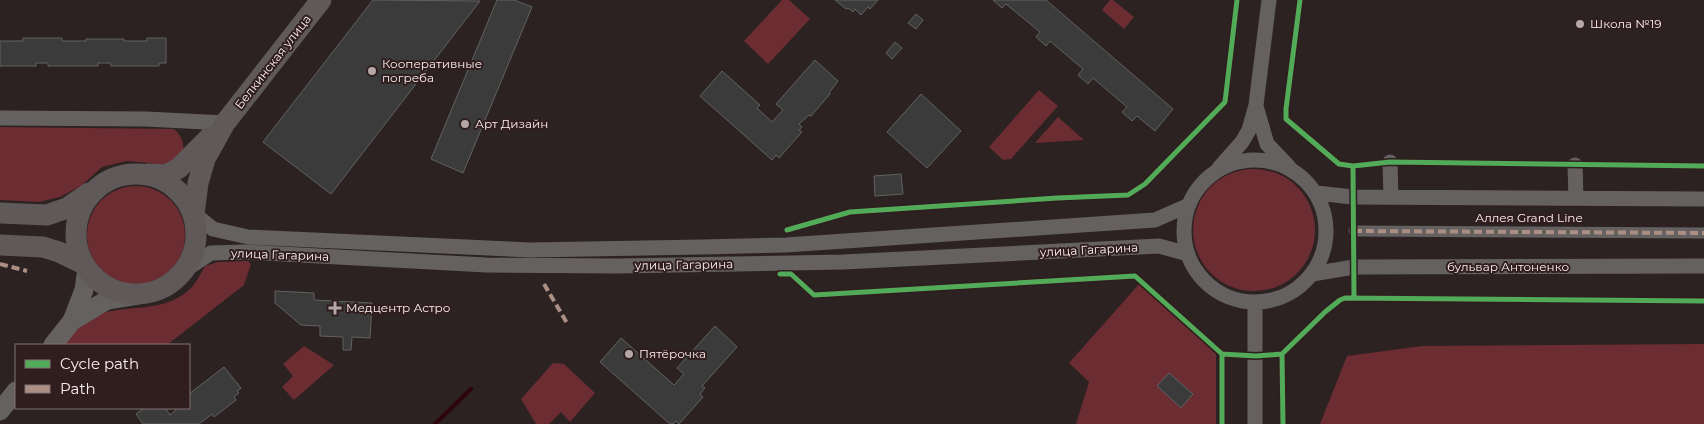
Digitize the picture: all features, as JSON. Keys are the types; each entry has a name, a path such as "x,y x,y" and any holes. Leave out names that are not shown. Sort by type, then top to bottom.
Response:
{"main road":[{"name":"Белкинская улица","path":"148,174 166,175 179,168 225,123 321,0"},
{"name":"Белкинская улица","path":"194,214 198,183 206,159 225,123"},
{"path":"0,213 47,215 67,208 97,187 113,178 130,173 148,174 163,179 176,188 187,200 194,214 197,229 192,257 185,270 174,282 160,290 144,294 126,294 110,288 95,278 85,266 76,244 76,223 84,203 97,187"},
{"path":"0,244 43,247 59,252 85,266"}],"street":[{"path":"1256,105 1267,144 1316,193 1324,213 1326,234 1322,255 1312,274 1296,289 1276,299 1254,302 1237,300 1221,293 1207,283 1196,270 1188,254 1184,230 1189,205 1200,186 1216,172 1242,142 1249,130 1256,105 1269,0"},
{"path":"0,118 146,119 225,123"},
{"path":"1216,172 1230,164 1246,160 1278,163 1292,170"},
{"path":"1390,162 1391,197"},
{"path":"1575,165 1576,198"},
{"path":"1316,193 1353,197 1704,199"},
{"name":"улица Гагарина","path":"194,214 212,229 248,237 530,250 786,244 1155,220 1189,205"},
{"name":"Аллея Grand Line","path":"1354,231 1704,233"},
{"name":"улица Гагарина","path":"185,270 211,253 244,252 486,266 843,262 1159,246 1188,254"},
{"path":"54,344 72,321 84,290 85,266"},
{"name":"бульвар Антоненко","path":"1312,274 1354,267 1704,266"},
{"path":"72,321 107,300 144,294"},
{"path":"1254,302 1254,424"},
{"path":"0,412 15,392"}],"shaded area":[{"path":"782,0 789,0 810,19 768,64 744,41"},
{"path":"1110,0 1113,0 1134,17 1124,29 1102,10"},
{"path":"1039,90 1058,106 1011,159 1003,160 989,147"},
{"path":"1058,117 1084,140 1035,143"},
{"path":"0,127 174,129 182,141 183,152 182,156 168,165 127,161 102,167 81,186 60,197 39,202 0,200"},
{"path":"1254,169 1277,173 1297,187 1311,207 1315,230 1311,253 1297,273 1277,287 1254,291 1231,287 1211,273 1197,253 1193,230 1197,207 1211,187 1231,173"},
{"path":"136,186 155,189 171,200 182,216 185,235 182,254 171,270 155,281 136,284 117,281 101,270 90,254 87,235 90,216 101,200 117,189"},
{"path":"248,261 251,264 244,285 168,344 65,344 77,327 87,319 113,311 166,303 178,298 190,289 205,266 218,262"},
{"path":"1140,283 1216,354 1216,424 1076,424 1089,382 1069,363"},
{"path":"1704,344 1704,424 1320,424 1347,356 1422,346"},
{"path":"304,346 334,365 294,400 282,387 293,376 283,364"},
{"path":"553,363 564,364 595,393 570,422 561,412 549,424 536,424 521,399"}],"building":[{"name":"Кооперативные погреба","path":"373,0 480,1 331,194 263,142"},
{"path":"497,0 514,0 532,7 463,173 431,159"},
{"path":"835,0 878,0 861,15 855,9 853,12 848,8 846,9"},
{"path":"993,0 1046,0 1173,109 1155,131 1137,116 1132,121 1122,112 1127,107 1093,78 1088,84 1078,75 1083,69 1050,41 1046,46 1036,37 1040,32 1006,4 1002,8"},
{"path":"916,14 923,20 916,29 908,23"},
{"path":"23,38 62,38 62,41 124,39 124,41 147,41 147,38 166,38 166,63 159,63 159,66 111,66 110,63 98,63 98,66 48,66 48,63 36,63 36,66 0,66 0,41 23,41"},
{"path":"895,42 902,48 892,59 886,53"},
{"path":"815,60 838,81 830,94 811,116 809,115 799,124 802,127 799,130 802,132 779,158 776,155 772,160 700,96 722,71 760,105 757,108 772,122 783,110 776,104"},
{"path":"921,94 961,131 927,168 887,132"},
{"path":"901,174 903,194 875,196 874,176"},
{"path":"275,291 314,293 314,300 372,303 370,338 352,337 351,350 343,350 343,337 320,336 320,326 301,325 275,303"},
{"path":"715,326 737,347 702,386 705,388 700,394 703,397 679,424 676,421 670,424 600,362 621,338 674,385 684,374 677,368"},
{"path":"224,367 241,388 234,397 236,400 214,417 212,414 199,424 143,424 136,414 143,409 166,409 170,415 176,409 190,409 190,393"},
{"path":"1169,373 1193,394 1181,408 1157,386"}],"waterway":[{"path":"435,424 471,389"}],"marked path":[{"path":"1354,231 1704,233"},
{"path":"0,264 27,271"},
{"path":"544,284 567,323"}],"cycle path":[{"path":"787,230 850,212 1128,195 1145,184 1225,102 1237,0"},
{"path":"1300,0 1286,119 1339,164 1353,166 1390,162 1704,166"},
{"path":"1353,166 1354,297"},
{"path":"780,274 791,274 814,295 1135,276 1222,354 1256,356 1282,354 1325,312 1345,298 1704,301"},
{"path":"1222,354 1222,424"},
{"path":"1282,354 1283,424"}],"place":[{"name":"Школа №19","path":"1580,24"},
{"name":"Кооперативные погреба","path":"372,71"},
{"name":"Арт Дизайн","path":"465,124"},
{"name":"Медцентр Астро","path":"335,308"},
{"name":"Пятёрочка","path":"629,354"}]}
